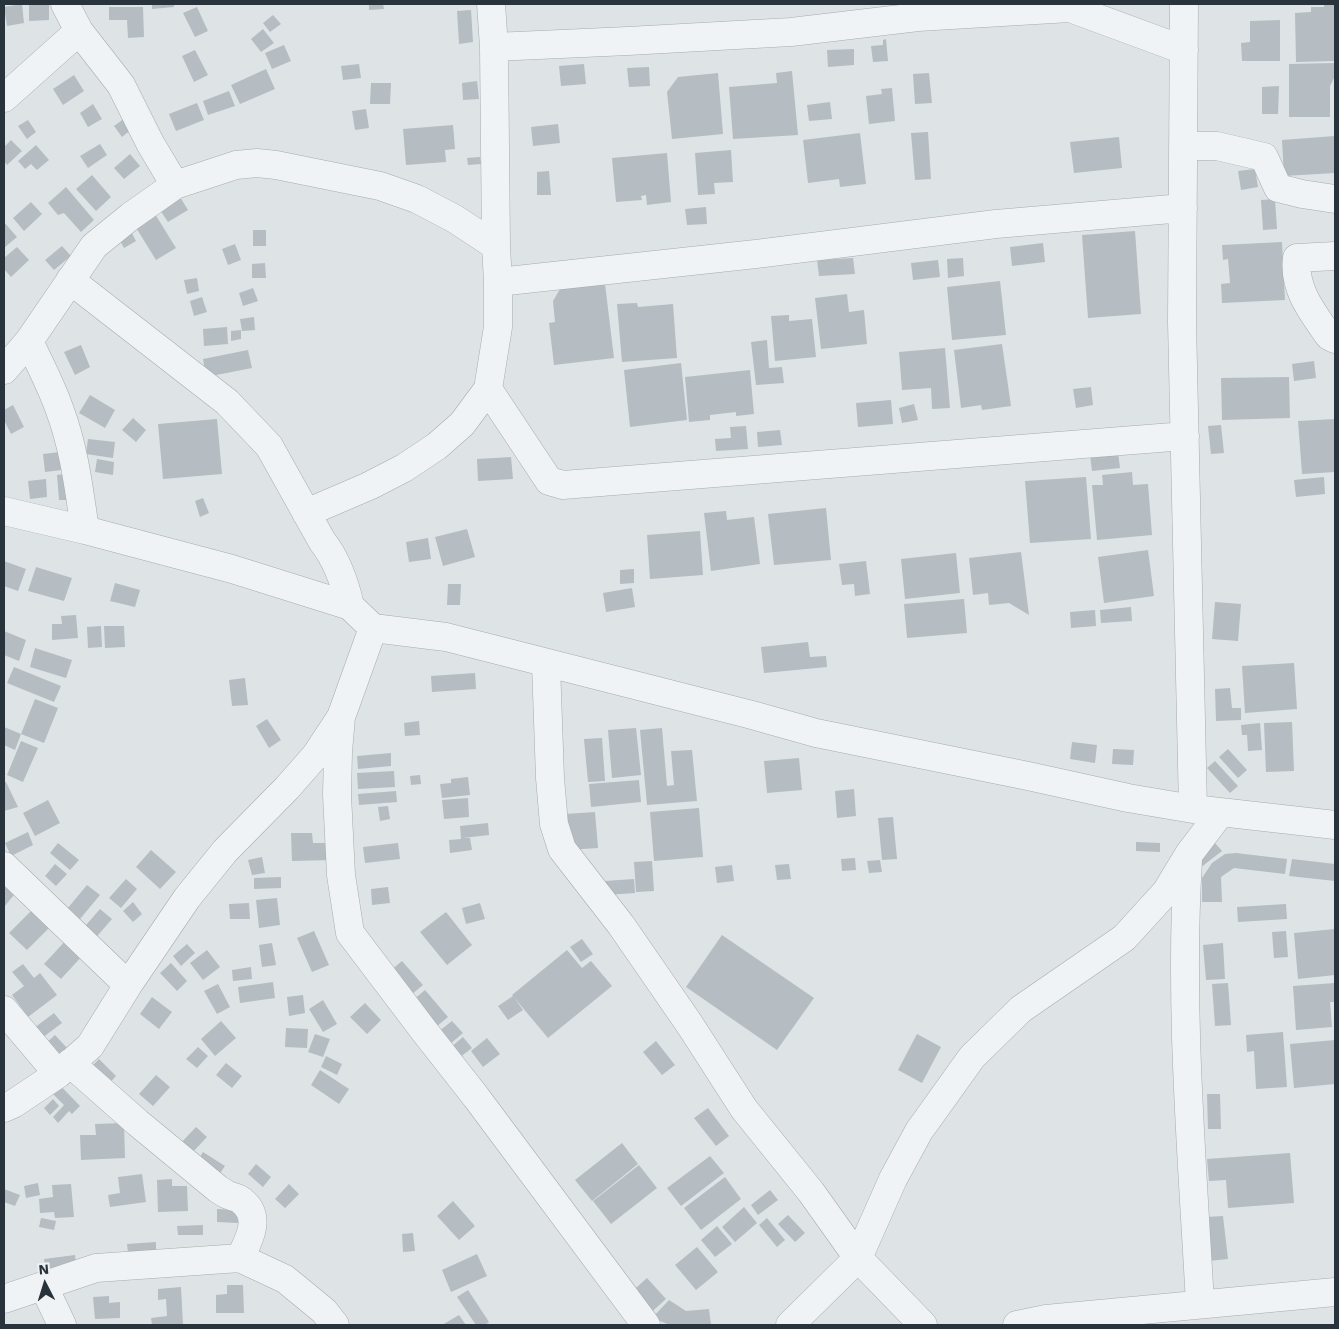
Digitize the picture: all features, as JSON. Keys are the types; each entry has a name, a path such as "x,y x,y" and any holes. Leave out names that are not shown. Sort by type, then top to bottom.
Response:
{"street":[{"path":"65,4 79,31 121,85 150,143 175,185"},
{"path":"306,513 369,486 404,468 438,446 462,424 488,389 498,327 494,47 491,4"},
{"path":"1184,4 1182,322 1194,809"},
{"path":"494,47 791,32 918,18 1070,8 1184,50"},
{"path":"4,98 79,31"},
{"path":"1184,146 1217,146 1264,157 1278,188 1335,199"},
{"path":"4,370 29,341 94,246 131,216 175,185 236,165 257,163 276,165 380,186 417,199 455,219 496,246"},
{"path":"1298,192 1335,190"},
{"path":"498,282 756,254 996,224 1184,208"},
{"path":"1335,256 1297,258 1295,271 1306,304 1329,336 1335,339"},
{"path":"70,280 227,402 268,446 322,541 332,553 345,585 350,606"},
{"path":"29,341 59,407 69,439 78,481 85,530"},
{"path":"488,389 549,481 563,485 1185,436"},
{"path":"4,511 85,530 232,569 350,606 373,628 446,637 816,733 1128,798 1194,809 1335,824"},
{"path":"4,1108 13,1104 64,1069 90,1046 128,985 207,872 316,755 341,717 373,628"},
{"path":"546,664 550,778 554,824 562,850 621,925 690,1025 744,1109 811,1192 858,1258 923,1325"},
{"path":"341,717 337,795 341,875 350,933 476,1097 646,1325"},
{"path":"790,1325 858,1258 893,1179 920,1130 972,1057 1020,1010 1124,938 1166,892 1189,854 1221,812"},
{"path":"1189,854 1185,946 1186,1061 1200,1304"},
{"path":"4,866 128,985"},
{"path":"4,1010 64,1069 138,1123 218,1189 228,1196 242,1200 251,1210 253,1219 252,1230 240,1258"},
{"path":"4,1299 96,1268 240,1258 285,1279 324,1311 335,1325"},
{"path":"44,1287 62,1325"},
{"path":"1016,1325 1046,1319 1335,1292"}],"building":[{"path":"22,4 24,23 7,26 4,7"},
{"path":"49,4 49,20 29,21 29,5"},
{"path":"152,4 174,4 174,7 152,9"},
{"path":"369,4 383,4 384,9 369,10"},
{"path":"1324,4 1335,4 1335,61 1296,62 1295,13 1311,12 1311,7 1324,7"},
{"path":"109,7 143,7 144,37 128,38 127,20 109,20"},
{"path":"197,7 208,31 195,37 183,13"},
{"path":"471,10 473,42 459,44 457,11"},
{"path":"273,15 281,24 270,32 263,23"},
{"path":"1280,20 1280,61 1242,61 1241,43 1250,42 1250,21"},
{"path":"263,29 274,43 261,52 251,39"},
{"path":"886,39 888,61 873,62 871,46 883,45 883,40"},
{"path":"284,45 291,61 272,69 265,53"},
{"path":"854,49 854,65 828,67 827,50"},
{"path":"195,50 208,75 194,82 182,56"},
{"path":"1335,63 1335,76 1330,86 1330,117 1289,117 1289,64"},
{"path":"359,64 361,78 343,80 341,66"},
{"path":"584,64 586,84 561,86 559,66"},
{"path":"649,67 650,86 629,87 627,68"},
{"path":"266,69 275,89 240,104 231,85"},
{"path":"792,71 798,135 733,139 729,87 777,83 776,73"},
{"path":"718,73 723,134 672,139 667,92 678,77"},
{"path":"929,73 932,103 915,104 913,74"},
{"path":"74,75 84,91 63,105 53,89"},
{"path":"477,81 479,99 463,100 462,83"},
{"path":"371,83 391,83 390,104 370,104"},
{"path":"1279,86 1278,114 1262,114 1262,87"},
{"path":"892,88 895,121 869,124 866,96 882,94 881,89"},
{"path":"229,91 235,106 208,115 203,101"},
{"path":"830,102 832,119 809,121 807,105"},
{"path":"197,103 204,120 176,131 169,114"},
{"path":"93,104 102,119 88,127 80,113"},
{"path":"366,109 369,128 355,130 352,111"},
{"path":"125,118 132,129 122,137 114,126"},
{"path":"28,120 36,132 27,139 18,126"},
{"path":"558,124 560,143 533,146 531,127"},
{"path":"453,125 455,149 445,150 446,162 406,165 403,129"},
{"path":"928,132 931,179 915,180 911,133"},
{"path":"860,133 866,184 840,187 839,179 808,183 803,140"},
{"path":"1335,136 1335,173 1284,176 1282,140"},
{"path":"1119,137 1122,168 1074,173 1070,142"},
{"path":"11,140 22,151 7,165 4,161 4,147"},
{"path":"100,144 107,155 88,168 80,156"},
{"path":"36,145 49,160 37,170 31,164 25,169 18,161"},
{"path":"731,150 733,182 714,183 715,194 698,195 695,153"},
{"path":"667,153 671,202 647,205 646,195 641,196 642,200 616,202 612,158"},
{"path":"130,154 140,166 124,179 114,168"},
{"path":"480,157 481,164 468,165 467,158"},
{"path":"1255,169 1258,187 1241,190 1238,171"},
{"path":"549,171 551,195 537,195 537,172"},
{"path":"92,175 111,197 96,211 76,189"},
{"path":"66,187 94,220 81,232 64,213 58,215 48,203"},
{"path":"180,197 188,210 168,222 160,210"},
{"path":"1275,199 1277,229 1263,230 1261,200"},
{"path":"31,202 42,214 24,231 13,218"},
{"path":"706,207 707,224 687,225 685,209"},
{"path":"155,214 176,248 156,260 135,226"},
{"path":"4,222 17,237 4,248"},
{"path":"130,230 136,241 124,248 118,237"},
{"path":"253,230 266,230 266,246 253,246"},
{"path":"1135,231 1141,314 1088,318 1082,235"},
{"path":"1282,242 1285,300 1222,303 1221,284 1230,283 1228,259 1223,260 1222,245"},
{"path":"1043,243 1045,262 1012,266 1010,247"},
{"path":"235,244 241,260 228,265 222,249"},
{"path":"62,246 71,256 54,270 45,260"},
{"path":"17,247 29,260 11,277 4,269 4,258"},
{"path":"853,258 855,274 819,276 817,260"},
{"path":"963,258 964,276 948,278 947,259"},
{"path":"938,260 940,277 913,280 911,263"},
{"path":"265,263 266,278 252,278 252,264"},
{"path":"197,278 199,291 187,294 184,280"},
{"path":"1000,281 1006,335 952,340 947,287"},
{"path":"605,284 614,358 554,365 549,323 555,322 553,301 560,289"},
{"path":"253,288 258,301 243,306 239,293"},
{"path":"847,294 849,312 864,310 867,344 821,349 815,298"},
{"path":"202,297 207,312 194,316 190,301"},
{"path":"637,303 638,307 673,304 677,358 622,362 617,304"},
{"path":"789,315 789,321 812,319 816,357 775,361 771,316"},
{"path":"254,317 255,330 242,331 240,319"},
{"path":"227,327 228,344 204,346 203,329"},
{"path":"241,330 241,339 231,341 231,331"},
{"path":"767,340 769,368 782,367 784,383 756,385 751,342"},
{"path":"1002,344 1011,406 982,410 981,405 961,408 954,350"},
{"path":"81,345 90,367 75,375 64,352"},
{"path":"945,348 950,408 932,409 931,388 902,390 899,352"},
{"path":"248,350 252,368 206,377 203,359"},
{"path":"1314,361 1316,378 1294,381 1292,364"},
{"path":"681,363 687,420 630,427 624,370"},
{"path":"750,370 754,414 736,416 736,412 710,415 710,420 689,422 685,377"},
{"path":"1289,377 1290,418 1222,420 1221,378"},
{"path":"1091,387 1093,405 1076,408 1073,389"},
{"path":"90,395 115,410 105,428 79,413"},
{"path":"891,400 893,424 858,427 856,403"},
{"path":"914,404 918,420 902,423 899,408"},
{"path":"13,405 24,427 11,434 4,420 4,410"},
{"path":"133,418 146,430 136,442 122,430"},
{"path":"217,419 222,474 163,479 158,424"},
{"path":"1335,419 1335,472 1302,474 1298,421"},
{"path":"1221,425 1224,453 1211,454 1208,426"},
{"path":"746,426 748,449 716,451 715,439 731,438 730,427"},
{"path":"780,430 782,445 758,447 757,432"},
{"path":"88,439 115,442 113,458 86,454"},
{"path":"68,451 70,469 45,472 43,454"},
{"path":"1118,452 1120,468 1092,471 1090,455"},
{"path":"511,457 513,479 478,481 477,459"},
{"path":"97,459 114,462 113,475 95,472"},
{"path":"1132,472 1133,485 1148,484 1152,535 1097,540 1092,485 1103,485 1102,475"},
{"path":"70,473 71,500 59,500 57,475"},
{"path":"1086,477 1091,539 1030,543 1025,481"},
{"path":"1324,477 1325,494 1296,497 1294,480"},
{"path":"46,479 47,497 30,499 28,481"},
{"path":"203,498 209,513 200,517 195,501"},
{"path":"826,508 831,560 774,565 768,514"},
{"path":"726,511 727,520 754,517 760,564 711,571 704,513"},
{"path":"467,529 475,557 443,566 435,537"},
{"path":"700,531 703,575 650,579 647,535"},
{"path":"428,538 431,559 409,562 406,542"},
{"path":"1148,550 1154,596 1104,603 1098,557"},
{"path":"1021,552 1029,615 1009,603 989,605 988,593 973,595 969,558"},
{"path":"956,553 960,593 905,599 901,559"},
{"path":"4,561 26,569 18,591 4,586"},
{"path":"866,561 870,594 855,596 854,584 842,585 839,564"},
{"path":"36,567 72,578 64,601 28,591"},
{"path":"634,569 634,583 620,584 620,570"},
{"path":"115,583 140,590 135,607 110,601"},
{"path":"448,584 461,584 460,605 447,605"},
{"path":"632,588 635,607 606,612 603,593"},
{"path":"964,599 967,633 907,638 904,604"},
{"path":"1215,602 1241,604 1238,641 1212,639"},
{"path":"1131,607 1132,621 1101,623 1100,610"},
{"path":"1095,610 1096,626 1071,628 1070,612"},
{"path":"76,615 78,638 52,640 52,624 62,624 61,616"},
{"path":"101,626 102,647 88,648 87,627"},
{"path":"104,626 124,626 125,647 105,648"},
{"path":"4,631 26,640 19,661 4,655"},
{"path":"808,642 810,657 826,656 827,667 764,673 761,647"},
{"path":"35,648 72,660 66,678 30,667"},
{"path":"1294,663 1297,709 1245,713 1242,666"},
{"path":"14,667 61,686 54,702 7,683"},
{"path":"475,673 476,689 432,692 431,676"},
{"path":"245,678 248,705 232,706 229,680"},
{"path":"1230,688 1232,708 1241,708 1241,720 1216,721 1215,689"},
{"path":"35,699 58,708 44,743 21,734"},
{"path":"267,719 281,740 269,748 256,726"},
{"path":"419,721 420,735 405,736 404,723"},
{"path":"1292,722 1294,771 1266,772 1264,723"},
{"path":"1260,723 1262,750 1248,751 1247,735 1242,735 1241,725"},
{"path":"4,727 21,734 15,750 4,745"},
{"path":"636,728 641,775 612,778 608,730"},
{"path":"662,728 667,786 674,785 671,751 692,750 697,801 647,805 640,730"},
{"path":"602,738 605,781 588,782 584,739"},
{"path":"21,741 38,748 23,782 7,775"},
{"path":"1072,742 1097,745 1095,763 1070,759"},
{"path":"1113,749 1134,750 1133,765 1112,764"},
{"path":"1228,749 1247,770 1238,778 1219,757"},
{"path":"391,753 391,766 358,769 357,756"},
{"path":"799,758 802,790 767,793 764,761"},
{"path":"1215,761 1238,786 1230,793 1207,768"},
{"path":"394,771 395,787 358,789 357,773"},
{"path":"420,775 421,784 411,785 410,776"},
{"path":"468,777 470,795 442,798 440,784 451,783 451,779"},
{"path":"639,780 641,802 591,807 589,784"},
{"path":"4,782 6,782 18,807 4,811"},
{"path":"854,789 856,816 837,818 835,791"},
{"path":"396,791 397,802 359,805 358,794"},
{"path":"468,798 469,817 444,819 442,800"},
{"path":"48,800 60,823 35,836 23,813"},
{"path":"388,806 390,819 380,821 378,807"},
{"path":"699,808 703,857 654,861 650,812"},
{"path":"595,812 598,848 568,850 565,814"},
{"path":"893,817 897,859 882,860 878,818"},
{"path":"488,823 489,835 463,838 470,838 472,850 450,853 449,840 461,839 460,826"},
{"path":"28,832 33,845 11,856 5,843"},
{"path":"291,833 312,833 313,843 332,843 333,860 292,861"},
{"path":"1136,842 1160,843 1160,852 1136,851"},
{"path":"58,843 79,860 70,870 50,853"},
{"path":"398,843 400,859 365,863 363,847"},
{"path":"1215,843 1222,851 1200,868 1193,860"},
{"path":"151,850 176,872 160,889 136,867"},
{"path":"1236,853 1287,859 1285,874 1234,868 1221,877 1222,902 1202,902 1202,878 1212,863 1225,854"},
{"path":"262,857 265,873 252,875 248,860"},
{"path":"855,858 856,870 842,871 841,859"},
{"path":"1292,859 1335,864 1335,881 1289,876"},
{"path":"880,860 882,872 869,873 867,861"},
{"path":"652,861 654,891 636,892 634,862"},
{"path":"55,864 67,874 56,886 45,876"},
{"path":"789,864 791,879 777,880 775,865"},
{"path":"732,865 734,881 717,883 715,867"},
{"path":"281,877 281,888 254,889 254,878"},
{"path":"4,878 18,890 4,907"},
{"path":"126,879 137,889 121,908 109,898"},
{"path":"634,879 635,893 606,895 605,881"},
{"path":"87,885 100,895 80,919 67,909"},
{"path":"388,887 390,903 372,905 371,889"},
{"path":"277,898 280,925 259,928 256,900"},
{"path":"133,902 142,914 133,922 123,911"},
{"path":"249,903 250,919 230,919 229,904"},
{"path":"480,903 485,919 466,924 462,908"},
{"path":"1286,904 1287,919 1238,922 1237,907"},
{"path":"33,909 51,926 27,950 9,933"},
{"path":"100,909 112,919 92,942 80,932"},
{"path":"446,912 472,945 447,965 420,932"},
{"path":"1335,929 1335,975 1298,979 1294,933"},
{"path":"314,931 329,965 312,972 297,938"},
{"path":"1286,931 1288,957 1274,958 1272,932"},
{"path":"722,935 814,998 777,1050 686,987"},
{"path":"68,938 84,954 61,979 44,964"},
{"path":"582,939 593,954 581,962 570,947"},
{"path":"272,943 276,965 262,967 259,945"},
{"path":"1223,943 1225,979 1206,980 1203,945"},
{"path":"187,944 195,953 181,966 173,956"},
{"path":"207,950 220,967 203,980 190,963"},
{"path":"567,950 582,968 591,961 612,986 548,1038 512,995"},
{"path":"402,961 423,985 411,995 390,971"},
{"path":"171,963 187,981 177,991 160,973"},
{"path":"23,964 34,978 40,973 57,995 28,1017 12,995 24,986 12,972"},
{"path":"251,967 252,979 233,981 232,970"},
{"path":"273,982 275,998 240,1003 238,987"},
{"path":"1228,983 1231,1025 1215,1026 1212,984"},
{"path":"1335,983 1335,1002 1330,1002 1332,1027 1296,1030 1293,986"},
{"path":"218,984 230,1007 217,1014 204,991"},
{"path":"425,990 448,1017 436,1027 413,1000"},
{"path":"303,995 305,1013 289,1016 287,997"},
{"path":"513,996 523,1010 508,1020 498,1006"},
{"path":"152,997 172,1012 159,1029 140,1014"},
{"path":"323,1000 337,1024 323,1032 309,1009"},
{"path":"365,1003 381,1020 367,1034 350,1017"},
{"path":"54,1013 62,1023 38,1041 30,1031"},
{"path":"221,1021 236,1038 215,1056 201,1039"},
{"path":"452,1021 463,1033 449,1045 438,1032"},
{"path":"286,1028 308,1029 307,1048 285,1047"},
{"path":"1283,1032 1287,1087 1256,1089 1254,1051 1247,1052 1246,1035"},
{"path":"315,1034 330,1039 323,1057 308,1052"},
{"path":"917,1034 941,1047 922,1083 898,1070"},
{"path":"55,1035 68,1049 57,1058 44,1045"},
{"path":"463,1037 472,1048 459,1058 451,1047"},
{"path":"487,1038 500,1054 483,1067 471,1051"},
{"path":"1335,1040 1335,1084 1294,1088 1290,1044"},
{"path":"656,1041 675,1065 662,1075 643,1052"},
{"path":"198,1047 208,1056 197,1068 186,1059"},
{"path":"326,1056 342,1064 337,1075 321,1067"},
{"path":"99,1059 116,1076 105,1088 87,1071"},
{"path":"226,1063 242,1076 232,1088 216,1075"},
{"path":"320,1070 349,1089 339,1104 311,1085"},
{"path":"156,1075 170,1087 153,1106 139,1094"},
{"path":"57,1082 80,1106 72,1114 69,1111 58,1123 53,1117 64,1105 49,1090"},
{"path":"1207,1094 1220,1094 1221,1129 1208,1129"},
{"path":"53,1099 59,1106 50,1115 44,1108"},
{"path":"708,1108 729,1136 716,1146 694,1118"},
{"path":"124,1123 125,1158 81,1160 80,1135 96,1135 95,1124"},
{"path":"196,1127 207,1137 190,1155 179,1145"},
{"path":"622,1143 638,1164 592,1201 575,1180"},
{"path":"203,1152 225,1166 216,1179 195,1165"},
{"path":"1290,1153 1294,1203 1228,1208 1226,1180 1209,1181 1207,1159"},
{"path":"710,1156 724,1173 681,1206 667,1188"},
{"path":"256,1164 271,1177 263,1187 248,1174"},
{"path":"639,1165 657,1188 611,1224 593,1201"},
{"path":"142,1174 146,1202 110,1207 108,1195 120,1193 118,1177"},
{"path":"725,1177 741,1199 701,1230 684,1208"},
{"path":"172,1179 172,1186 187,1186 188,1211 158,1212 157,1180"},
{"path":"38,1183 40,1195 26,1198 24,1186"},
{"path":"71,1184 74,1217 55,1218 54,1212 40,1213 39,1199 53,1197 52,1185"},
{"path":"289,1184 299,1194 285,1208 275,1199"},
{"path":"4,1189 20,1195 15,1206 4,1202"},
{"path":"770,1190 778,1200 758,1215 751,1205"},
{"path":"453,1201 475,1226 459,1240 437,1216"},
{"path":"744,1207 757,1223 735,1242 722,1227"},
{"path":"217,1209 238,1210 238,1223 217,1222"},
{"path":"788,1215 805,1233 795,1242 778,1224"},
{"path":"1223,1216 1228,1259 1209,1261 1205,1217"},
{"path":"41,1218 56,1221 54,1230 39,1227"},
{"path":"767,1218 785,1240 777,1247 759,1225"},
{"path":"203,1225 203,1235 178,1235 177,1226"},
{"path":"717,1226 732,1244 715,1257 701,1240"},
{"path":"413,1233 415,1251 403,1252 402,1234"},
{"path":"156,1242 156,1252 128,1253 127,1244"},
{"path":"697,1247 718,1272 696,1290 675,1265"},
{"path":"477,1254 487,1276 451,1292 442,1270"},
{"path":"75,1255 77,1271 46,1275 44,1259"},
{"path":"647,1278 666,1299 646,1317 627,1296"},
{"path":"227,1285 243,1285 244,1313 216,1313 216,1295 227,1294"},
{"path":"181,1287 183,1325 152,1325 151,1318 167,1316 166,1299 158,1300 158,1289"},
{"path":"468,1290 489,1322 485,1325 476,1325 457,1297"},
{"path":"109,1296 109,1303 120,1302 120,1318 95,1319 93,1297"},
{"path":"669,1300 686,1311 709,1309 711,1325 670,1325 652,1318"},
{"path":"459,1315 466,1325 442,1325"}]}
